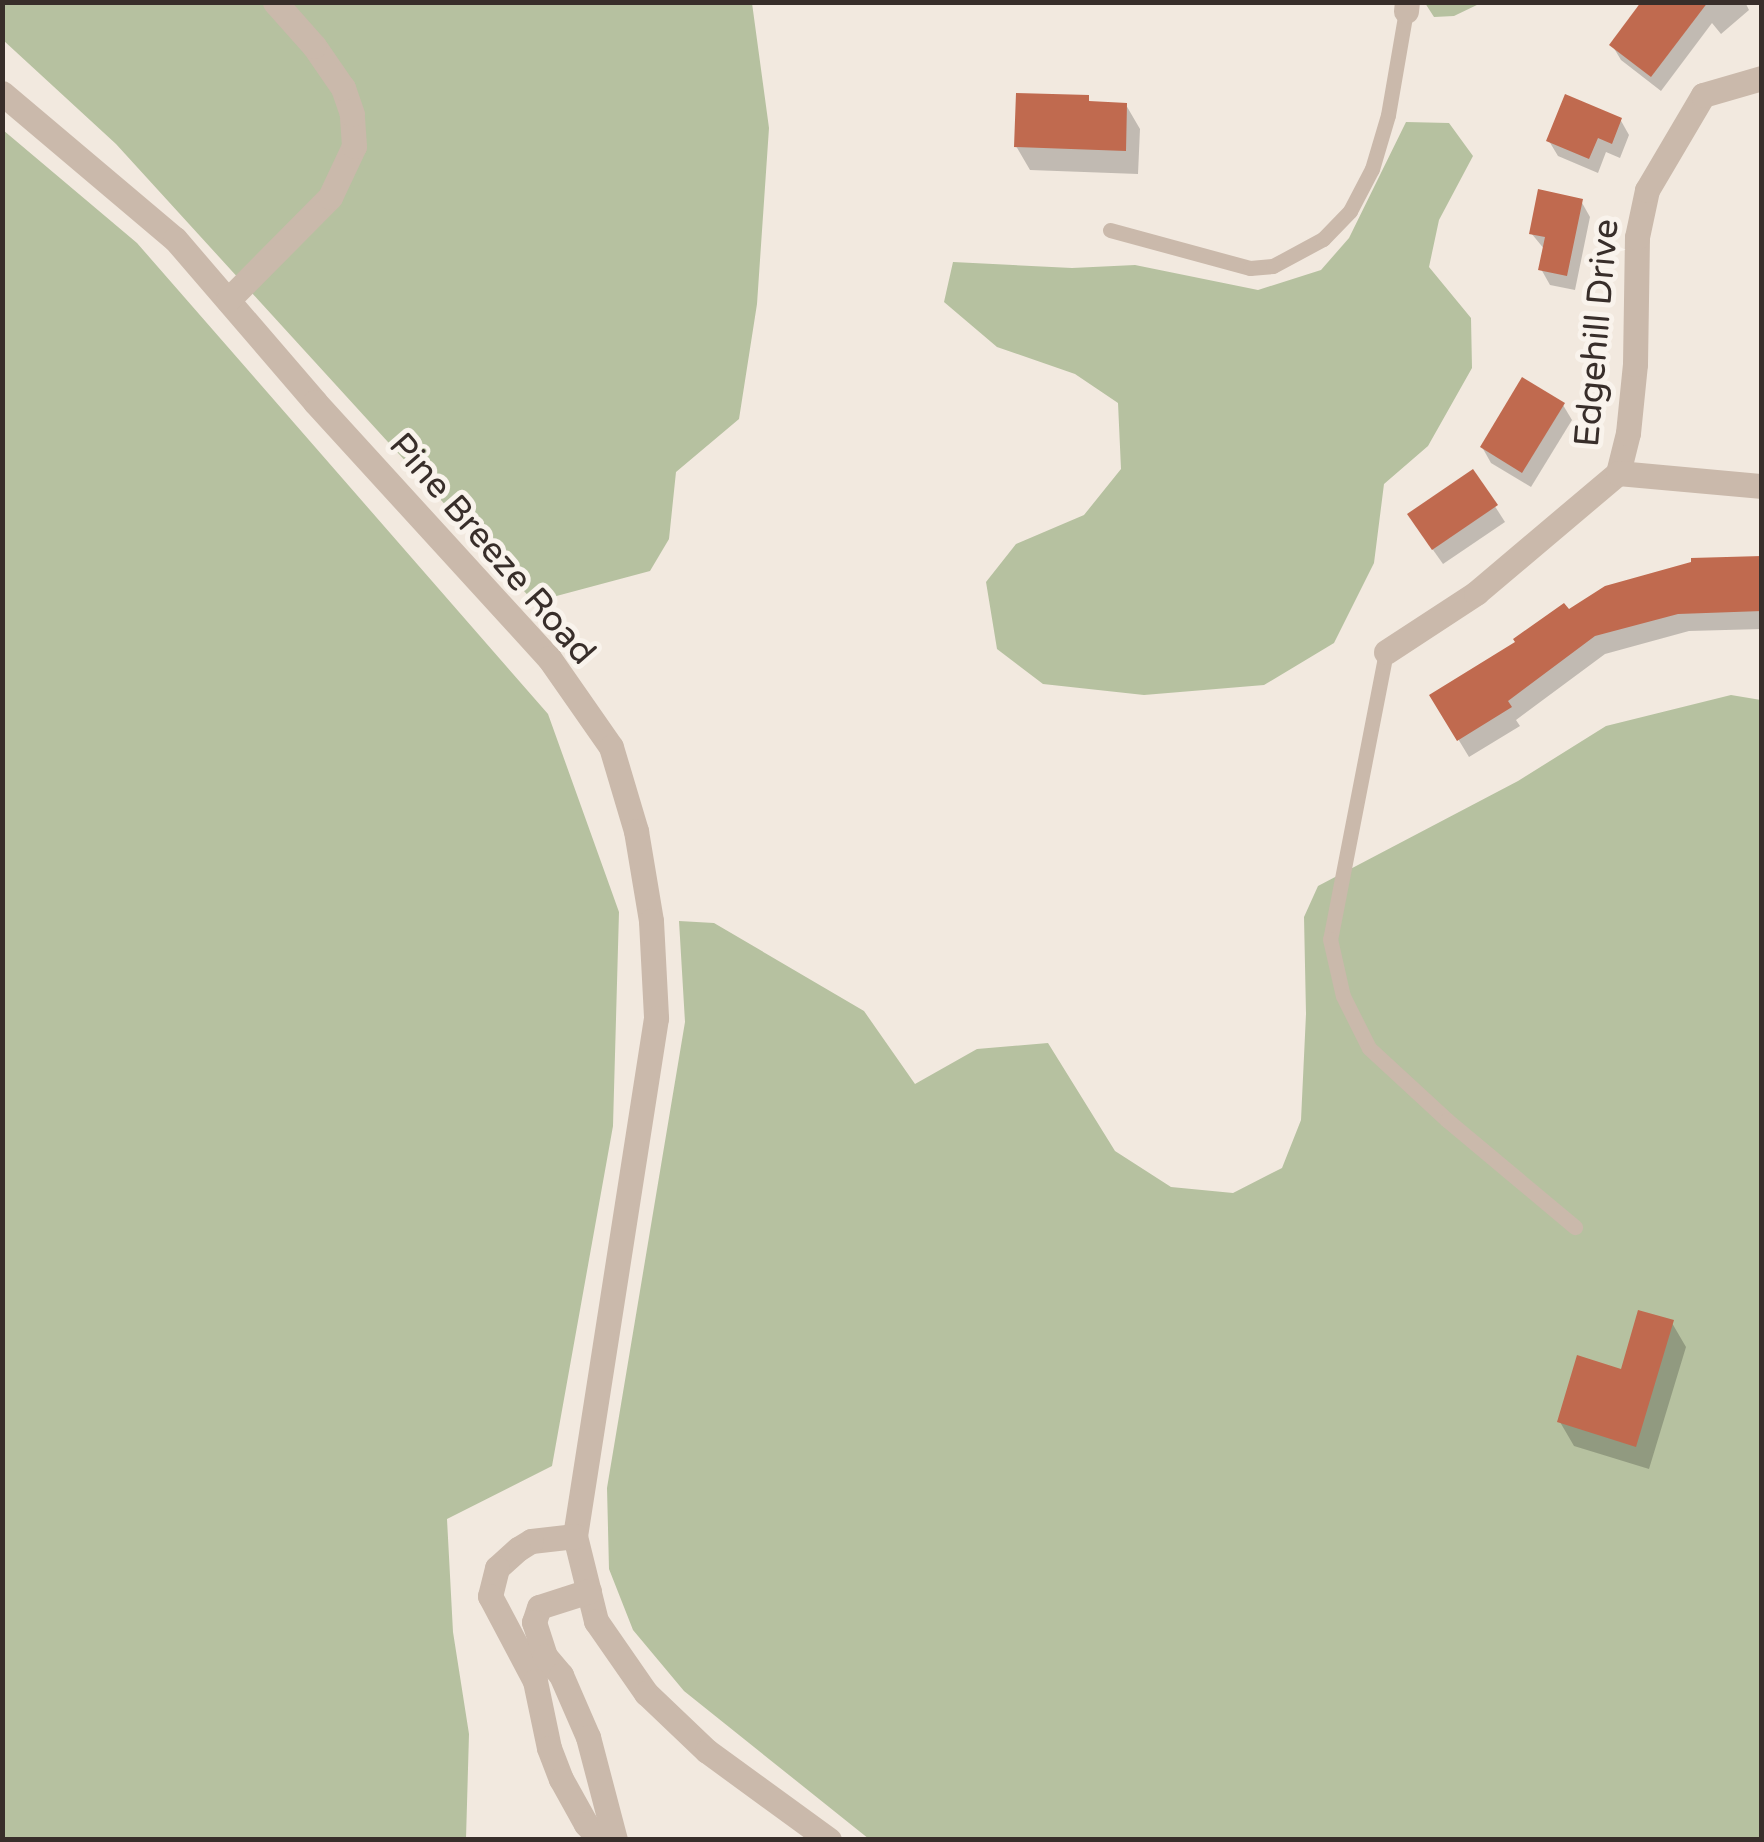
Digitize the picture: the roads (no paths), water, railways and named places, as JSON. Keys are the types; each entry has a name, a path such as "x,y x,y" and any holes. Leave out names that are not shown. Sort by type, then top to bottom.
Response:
{"street":[{"path":"228,300 330,197 354,146 352,114 342,88 314,46 275,2"},
{"name":"Edgehill Drive","path":"1618,473 1628,433 1635,364 1637,237 1647,190 1703,95 1762,78"},
{"name":"Pine Breeze Road","path":"2,93 175,239 549,658 611,748 636,830 651,921 656,1018 576,1536"},
{"path":"1386,652 1476,593 1618,473 1762,486"},
{"path":"601,1840 576,1806 548,1748 539,1692 490,1596 491,1582 506,1558 531,1541 576,1536 596,1621 646,1693 707,1751 829,1840"},
{"path":"588,1591 550,1600 539,1607 534,1622 545,1656 564,1680 607,1795 615,1840"},
{"path":"539,1692 564,1680"},
{"path":"576,1806 607,1795"}],"lane":[{"path":"1110,230 1250,268 1273,266 1323,240 1350,211 1372,169 1388,115 1406,7"},
{"path":"1386,652 1330,939 1343,996 1369,1048 1446,1120 1575,1227"}]}
